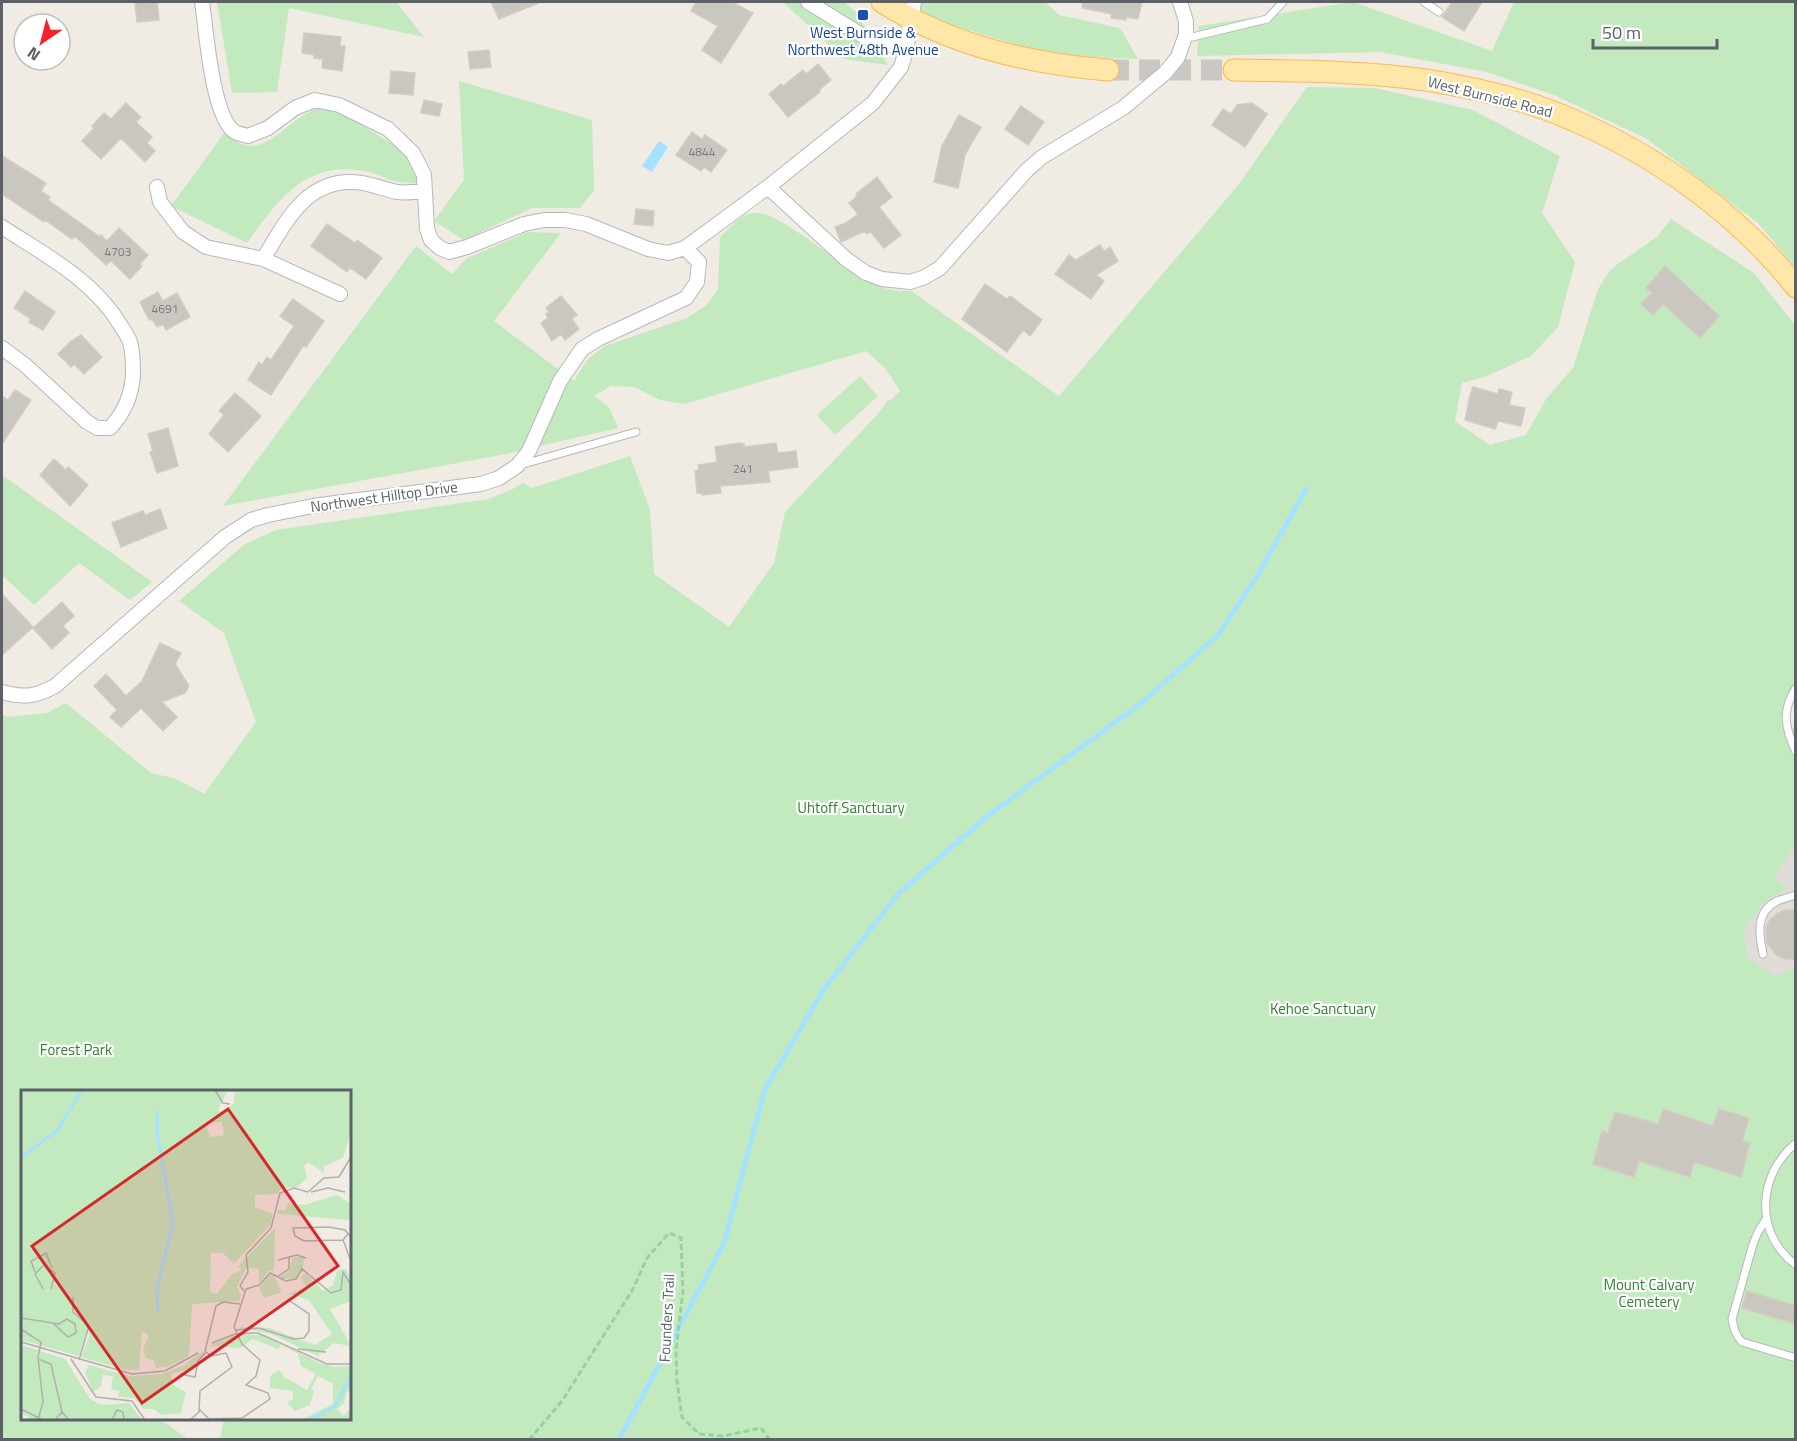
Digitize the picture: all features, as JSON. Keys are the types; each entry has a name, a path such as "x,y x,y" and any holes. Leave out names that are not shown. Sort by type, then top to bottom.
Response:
{"main road":[{"path":"882,2 913,10 939,32 1010,56 1050,65 1108,70"},
{"name":"West Burnside Road","path":"1234,70 1320,71 1427,81 1516,100 1575,120 1639,153 1692,189 1751,238 1796,287"}],"street":[{"path":"202,2 214,88 222,111 233,131 248,136 268,128 295,108 315,100 339,105 388,129 413,153 424,175 427,229 431,240 449,252 524,224 544,220 565,220 586,224 648,249 668,254 685,248 768,188 873,103 901,67 913,10"},
{"path":"808,2 863,36 906,50"},
{"path":"768,188 846,259 866,273 896,281 910,282 925,278 940,268 1027,170 1042,157 1116,113 1165,73 1178,57 1184,39 1186,21 1179,2"},
{"path":"263,259 294,209 317,191 334,184 352,182 381,186 398,192 424,191"},
{"path":"157,187 160,202 183,232 206,247 263,259 340,294"},
{"path":"2,227 73,273 102,299 116,317 130,342 133,366 133,383 120,417 110,428 97,428 87,422 26,364 2,348"},
{"name":"Northwest Hilltop Drive","path":"2,692 21,697 40,694 55,686 225,537 251,520 313,506 481,483 499,478 517,466 529,451 560,381 582,349 598,339 686,298 697,282 699,262 685,248"}],"lane":[{"path":"1184,39 1267,18 1283,2"},
{"path":"1424,2 1439,12"},
{"path":"517,466 636,432"},
{"path":"1796,688 1787,702 1785,723 1796,752"},
{"path":"1763,954 1758,930 1763,915 1774,902 1796,895"},
{"path":"1796,1143 1787,1150 1771,1177 1766,1191 1765,1221 1779,1247 1796,1265"},
{"path":"1765,1221 1753,1244 1732,1319 1734,1329 1737,1337 1742,1341 1796,1358"}],"path":[{"name":"Founders Trail","path":"529,1440 562,1401 633,1289 647,1258 669,1233 681,1238 683,1291 676,1350 676,1382 682,1417 699,1434 723,1436 761,1428 770,1440"}],"shaded area":[{"path":"1795,828 1795,991 1710,950"}],"green space":[{"path":"217,2 396,2 424,37 289,8 277,92 232,93"},
{"path":"783,2 844,2 855,11 888,65 844,59"},
{"path":"900,2 1045,2 1059,15 1120,28 1138,59 1050,55 923,16"},
{"path":"1353,2 1492,51 1514,2 1795,2 1795,267 1758,223 1647,139 1554,95 1487,72 1380,52 1197,56 1199,26"},
{"path":"459,81 592,120 594,190 580,208 532,208 464,240 434,221 464,180"},
{"path":"1307,87 1375,88 1473,110 1560,156 1542,213 1575,262 1558,327 1531,356 1487,376 1462,383 1455,421 1490,445 1526,435 1546,399 1573,368 1598,289 1611,269 1658,236 1671,219 1754,273 1795,325 1796,696 1781,718 1795,729 1795,847 1774,876 1786,889 1763,903 1743,929 1748,958 1775,976 1795,968 1795,1439 220,1439 224,1420 351,1420 351,1090 21,1090 21,1420 158,1420 188,1439 2,1439 2,714 7,717 47,713 66,703 151,773 177,779 204,794 256,722 224,633 179,601 245,544 276,530 489,499 523,483 532,488 630,456 650,510 654,574 729,627 774,563 785,512 877,415 888,400 890,401 900,391 885,368 866,351 684,404 660,400 634,387 611,386 594,396 609,407 618,428 501,455 223,506 416,246 452,274 467,258 528,232 561,233 494,321 574,381 587,360 605,346 687,318 707,305 718,289 720,237 743,216 753,213 765,214 797,231 850,269 879,286 899,291 911,291 1059,396 1239,184"},
{"path":"320,108 330,108 351,118 400,149 409,157 423,184 395,181 369,172 347,169 328,171 296,186 271,211 247,243 171,206 225,132 238,142 251,146 262,144 307,113"},
{"path":"860,376 878,396 835,435 817,415"},
{"path":"2,475 152,582 130,600 79,563 34,605 2,575"}],"water":[{"path":"659,141 668,147 652,172 642,166"}],"building":[{"path":"135,2 157,2 159,20 137,22"},
{"path":"491,2 541,2 499,19"},
{"path":"696,2 732,2 753,13 721,63 702,50 718,26 691,11"},
{"path":"1083,2 1142,2 1138,19 1126,17 1126,20 1111,18 1112,14 1082,8"},
{"path":"1452,2 1482,2 1464,31 1442,17"},
{"path":"304,33 341,37 340,46 345,46 342,71 322,68 323,59 302,53"},
{"path":"489,50 491,67 470,69 468,52"},
{"path":"818,64 831,80 819,90 820,92 788,117 769,94 803,70 806,74"},
{"path":"391,71 415,73 413,95 389,93"},
{"path":"424,100 442,104 439,116 421,113"},
{"path":"126,103 141,117 136,122 152,137 147,143 155,151 145,162 121,138 101,159 82,141 104,113 111,119"},
{"path":"1252,103 1267,114 1245,147 1212,125 1223,109 1231,114 1237,105"},
{"path":"1021,106 1044,122 1028,145 1005,129"},
{"path":"959,115 981,127 965,155 958,188 934,182 942,146"},
{"path":"692,132 702,139 705,135 727,150 711,172 704,167 701,171 676,155"},
{"path":"2,156 46,183 41,191 50,197 48,200 100,237 101,235 107,241 119,228 148,255 140,264 142,266 130,279 111,261 106,265 75,236 72,239 2,194"},
{"path":"877,177 892,197 879,207 901,235 884,248 870,231 841,242 835,227 846,223 858,214 849,203 857,196 856,194"},
{"path":"636,209 654,211 653,226 634,224"},
{"path":"327,224 355,243 357,240 382,258 366,279 350,268 347,272 311,246"},
{"path":"1100,245 1104,251 1110,247 1118,261 1096,275 1104,281 1091,299 1055,274 1069,255 1076,260"},
{"path":"1665,266 1719,316 1700,338 1663,304 1653,315 1641,304 1652,293 1646,288"},
{"path":"985,284 1007,299 1010,296 1042,320 1030,336 1023,330 1007,352 962,319"},
{"path":"25,291 55,312 43,330 29,322 31,319 14,308"},
{"path":"158,292 163,301 177,293 190,317 166,330 163,324 157,327 152,319 149,320 140,302"},
{"path":"561,296 577,315 572,319 579,329 565,340 561,334 552,341 541,323 548,318 546,314 549,312 546,308"},
{"path":"293,299 324,321 306,347 303,346 271,395 248,380 259,362 262,365 267,357 271,360 294,326 280,316"},
{"path":"81,335 102,357 84,374 74,364 71,367 58,354"},
{"path":"1473,387 1498,394 1499,389 1512,392 1509,405 1525,408 1521,426 1498,421 1495,429 1465,420"},
{"path":"15,390 31,400 2,444 2,396 8,400"},
{"path":"235,393 261,416 228,452 209,434 224,415 219,411"},
{"path":"168,428 178,466 157,473 150,452 153,451 148,434"},
{"path":"776,443 778,453 796,451 798,467 768,471 770,482 720,486 721,493 702,495 697,493 695,471 699,470 698,465 717,462 715,447 744,444 744,447"},
{"path":"54,459 66,470 68,467 88,485 70,506 40,475"},
{"path":"160,509 167,528 121,547 112,523 143,511 145,515"},
{"path":"2,594 33,627 2,655"},
{"path":"62,602 74,616 63,626 69,633 52,649 33,628"},
{"path":"160,643 181,653 175,664 189,686 185,693 162,702 177,717 163,731 141,708 121,727 110,717 117,710 94,686 106,674 126,696 142,681"},
{"path":"1784,910 1796,910 1796,959 1785,959 1776,955 1767,943 1766,928 1769,921"},
{"path":"1663,1109 1713,1126 1719,1109 1749,1118 1742,1141 1750,1143 1741,1177 1694,1162 1690,1177 1639,1161 1634,1177 1593,1164 1602,1131 1608,1133 1615,1112 1658,1124"},
{"path":"1747,1291 1796,1306 1796,1324 1742,1308"}],"waterway":[{"path":"619,1440 724,1243 765,1089 824,989 898,894 985,818 1140,704 1218,635 1259,573 1306,489"}],"tunnel":[{"path":"1108,70 1234,70"}],"place":[{"name":"West Burnside & Northwest 48th Avenue","path":"863,15"}],"park label":[{"name":"Uhtoff Sanctuary","path":"851,808"},
{"name":"Kehoe Sanctuary","path":"1323,1009"},
{"name":"Forest Park","path":"76,1050"},
{"name":"Mount Calvary Cemetery","path":"1649,1294"}]}
